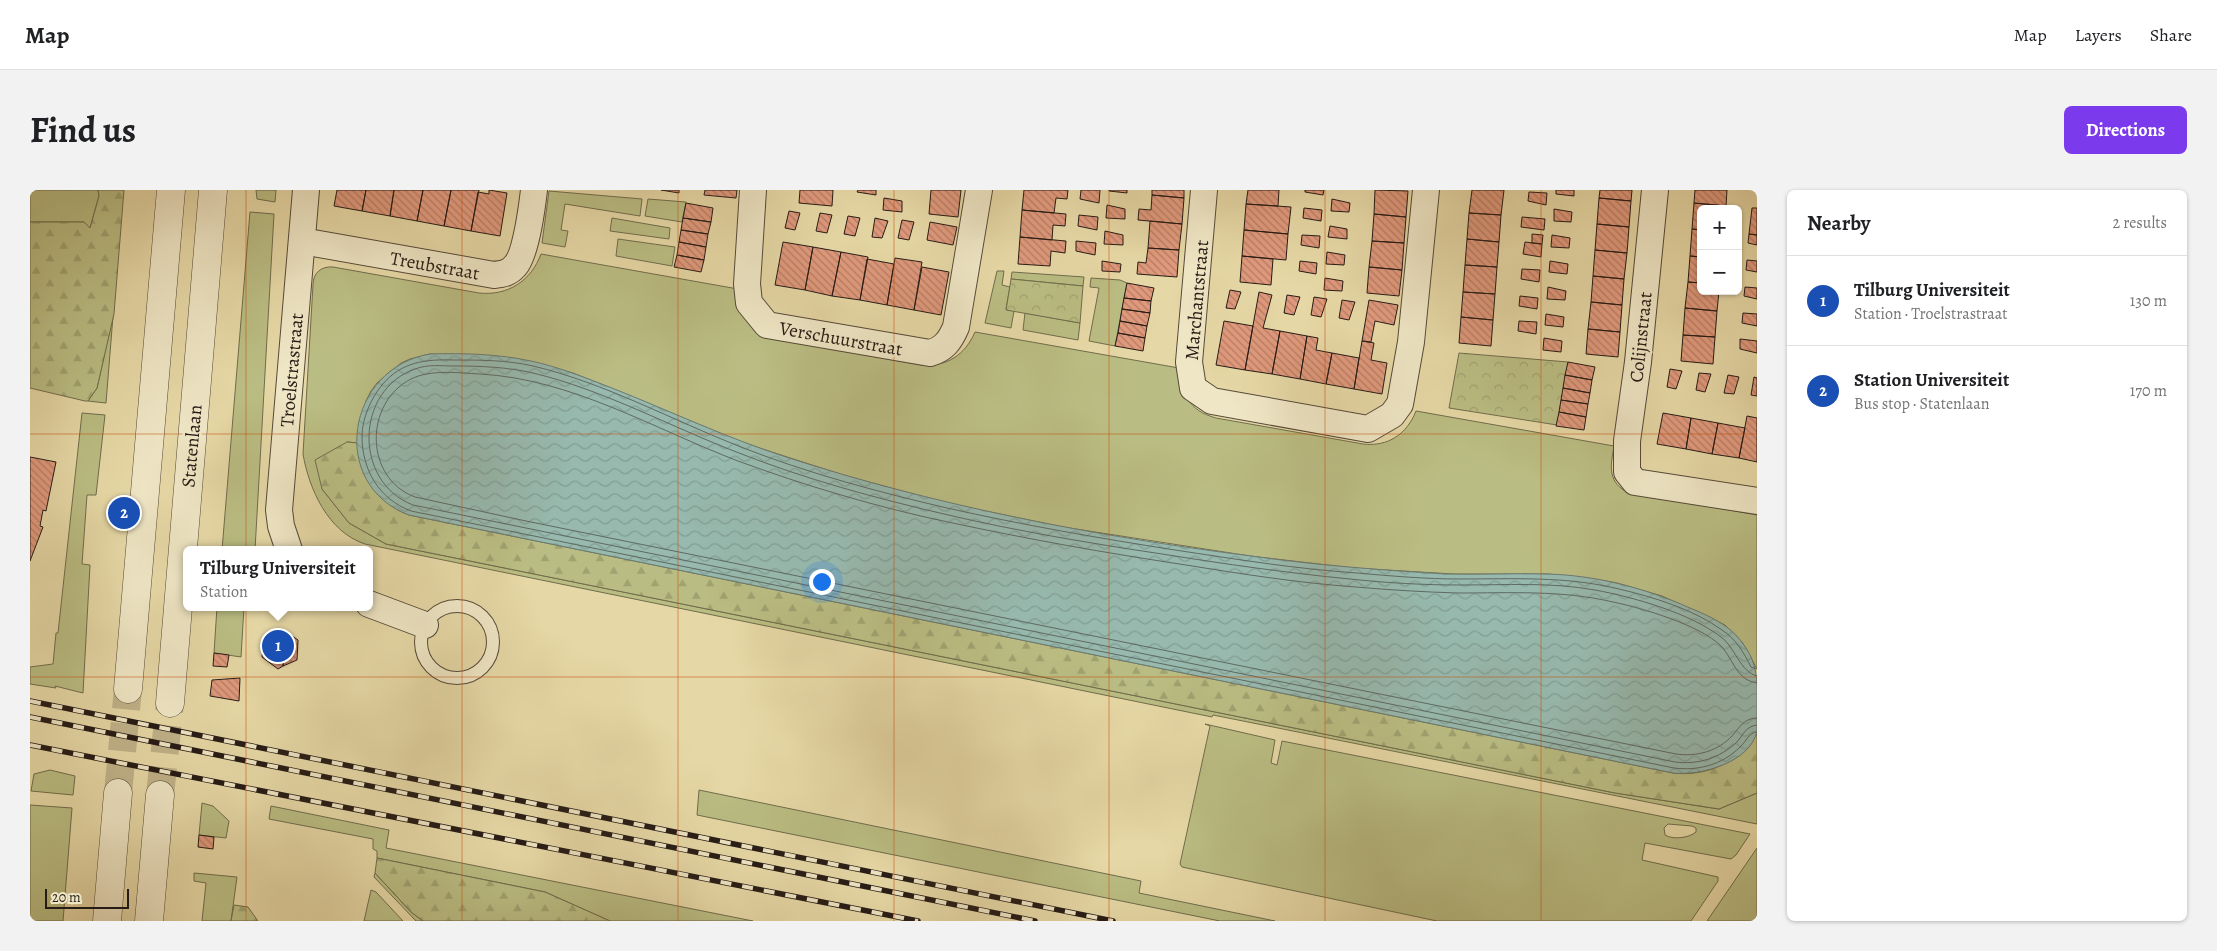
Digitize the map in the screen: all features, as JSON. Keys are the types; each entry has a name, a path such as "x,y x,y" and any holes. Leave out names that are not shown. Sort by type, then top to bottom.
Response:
{"street":[{"path":"128,689 171,190"},
{"name":"Statenlaan","path":"170,703 213,190"},
{"name":"Troelstrastraat","path":"288,546 281,526 279,510 306,190"},
{"name":"Treubstraat","path":"302,240 494,275 507,273 517,265 530,217 534,190"},
{"name":"Verschuurstraat","path":"753,190 747,276 749,303 767,325 930,354 942,350 952,338 956,327 980,190"},
{"name":"Marchantstraat","path":"1204,190 1189,362 1193,388 1212,401 1368,429 1392,415 1400,404 1404,388 1411,342 1426,190"},
{"name":"Colijnstraat","path":"1655,190 1638,362 1627,441 1627,472 1635,482 1757,502"},
{"path":"373,606 425,626"},
{"path":"107,921 118,793"},
{"path":"149,921 160,795"}],"lane":[{"path":"460,606 472,609 482,616 491,631 493,643 488,660 476,673 466,677 454,678 437,672 428,664 423,654 421,637 425,626 432,616 448,607 460,606"}],"green space":[{"path":"30,190 98,190 99,196 90,228 84,222 30,222"},
{"path":"98,190 124,190 114,314 97,388 88,401 85,401 30,388 30,222 84,222 90,228 99,196"},
{"path":"256,190 276,190 275,202 257,199"},
{"path":"549,191 642,199 640,216 565,204 561,230 568,231 565,247 542,243"},
{"path":"648,199 686,202 682,222 645,216"},
{"path":"250,212 274,214 255,546 222,546"},
{"path":"612,218 670,228 669,239 610,231"},
{"path":"618,239 675,247 672,266 616,256"},
{"path":"541,254 738,289 777,339 921,365 939,364 954,358 966,347 975,332 1179,368 1188,400 1206,415 1216,418 1372,444 1388,441 1402,432 1416,411 1614,446 1611,465 1613,477 1619,487 1625,491 1757,515 1757,669 1742,642 1725,625 1662,596 1617,583 1548,574 1454,574 1353,568 1250,556 1063,527 946,503 843,475 744,443 573,373 513,358 430,354 401,363 377,383 366,401 358,443 347,442 322,489 349,523 386,544 1615,793 1719,809 1757,793 1757,824 1213,715 1212,717 365,544 352,538 341,530 322,508 310,481 303,454 314,277 321,269 333,267 479,293 500,292 517,285 525,279 537,264"},
{"path":"997,271 1004,271 1002,285 1010,287 1006,309 1014,311 1011,328 985,323"},
{"path":"1012,272 1084,277 1083,286 1011,279"},
{"path":"1091,278 1120,280 1127,283 1115,346 1089,341 1099,288 1090,287"},
{"path":"1011,279 1083,286 1080,323 1006,310"},
{"path":"1025,313 1080,323 1078,340 1023,330"},
{"path":"113,316 106,403 88,401 97,388"},
{"path":"1459,353 1568,362 1557,425 1449,408"},
{"path":"82,413 105,415 96,495 87,495 82,564 90,565 83,693 55,686 56,688 30,684 30,667 53,664"},
{"path":"347,442 358,443 367,477 380,496 388,504 409,515 1673,773 1698,773 1721,766 1749,744 1757,734 1757,793 1719,809 1615,793 386,544 349,523 322,489 315,460"},
{"path":"217,611 244,611 241,657 214,653"},
{"path":"1205,724 1275,740 1271,763 1277,765 1282,741 1750,834 1736,855 1731,859 1645,843 1642,860 1718,877 1718,881 1691,921 1437,921 1182,867 1180,864 1210,726","holes":["1668,824 1696,828 1696,832 1689,836 1676,838 1665,835 1664,828"]},
{"path":"50,770 75,776 73,795 31,791 34,774"},
{"path":"699,790 1141,881 1139,893 1275,921 1220,921 697,815"},
{"path":"202,803 213,806 229,821 226,838 199,835"},
{"path":"30,805 72,808 63,921 30,921"},
{"path":"271,806 389,830 386,848 753,921 610,921 545,892 377,858 377,851 373,849 373,839 269,819"},
{"path":"1757,848 1757,915 1754,921 1707,921"},
{"path":"377,858 545,892 610,921 423,921 411,912 375,873"},
{"path":"194,873 237,877 231,921 202,921 206,883 194,881"},
{"path":"375,873 411,912 423,921 416,921 374,877"},
{"path":"371,890 376,892 403,921 364,921"},
{"path":"234,905 248,907 258,921 231,921"}],"water":[{"path":"430,354 494,355 541,363 592,380 764,450 843,475 958,505 1075,529 1192,548 1299,562 1445,574 1564,575 1601,580 1638,589 1711,617 1736,635 1750,656 1755,669 1757,683 1757,731 1753,742 1745,751 1723,765 1697,772 1673,773 409,515 383,500 366,479 358,455 358,428 365,403 380,381 402,364"}],"building":[{"path":"337,190 366,190 362,211 334,206"},
{"path":"366,190 394,190 390,216 362,211"},
{"path":"394,190 423,190 417,221 390,216"},
{"path":"423,190 451,190 444,226 417,221"},
{"path":"451,190 479,190 471,231 444,226"},
{"path":"489,190 507,193 500,236 471,231 478,192 489,194"},
{"path":"661,190 679,190 679,193"},
{"path":"705,190 737,190 736,198 704,195"},
{"path":"800,190 833,190 832,206 799,203"},
{"path":"858,190 876,190 876,195 857,192"},
{"path":"931,190 961,190 958,217 929,214"},
{"path":"1024,190 1068,190 1067,199 1056,198 1054,213 1022,210"},
{"path":"1081,190 1100,190 1099,203 1080,199"},
{"path":"1127,190 1127,193 1109,191"},
{"path":"1152,190 1184,190 1184,198 1152,195"},
{"path":"1248,190 1279,190 1278,206 1246,204"},
{"path":"1305,190 1324,190 1323,195 1305,192"},
{"path":"1375,190 1408,191 1406,217 1374,214"},
{"path":"1472,190 1504,190 1501,215 1469,213"},
{"path":"1556,190 1574,190 1574,196 1556,194"},
{"path":"1600,190 1632,190 1631,201 1599,198"},
{"path":"1695,190 1727,190 1726,205 1694,203"},
{"path":"1529,192 1547,193 1546,205 1528,201"},
{"path":"1152,195 1184,198 1182,224 1138,220 1139,209 1151,210"},
{"path":"884,198 902,201 902,212 883,210"},
{"path":"1599,198 1631,201 1629,227 1597,224"},
{"path":"1332,199 1350,203 1349,212 1331,211"},
{"path":"686,203 713,208 711,222 683,218"},
{"path":"1694,203 1715,205 1697,205 1697,230 1692,229"},
{"path":"1246,204 1291,207 1288,234 1244,230"},
{"path":"1107,205 1125,209 1125,219 1106,218"},
{"path":"1304,208 1322,210 1321,221 1303,218"},
{"path":"1752,208 1757,208 1757,235 1749,234"},
{"path":"1554,209 1572,212 1571,222 1554,221"},
{"path":"1022,210 1066,214 1065,226 1053,225 1052,240 1020,237"},
{"path":"789,211 800,213 795,230 785,228"},
{"path":"820,213 832,215 827,233 816,231"},
{"path":"1469,213 1501,215 1499,242 1467,239"},
{"path":"1374,214 1406,217 1404,243 1372,241"},
{"path":"1079,215 1098,217 1097,230 1078,226"},
{"path":"848,216 860,218 855,236 844,234"},
{"path":"1522,217 1545,219 1544,230 1521,227"},
{"path":"683,218 711,222 708,234 681,230"},
{"path":"875,218 888,221 882,238 872,237"},
{"path":"902,220 914,222 909,240 898,238"},
{"path":"1150,221 1182,224 1179,250 1148,248"},
{"path":"930,222 957,227 953,245 927,240"},
{"path":"1597,224 1629,227 1627,253 1595,250"},
{"path":"1330,226 1347,229 1347,239 1328,237"},
{"path":"1692,229 1697,230 1697,257 1690,256"},
{"path":"681,230 708,234 706,247 679,242"},
{"path":"1244,230 1288,234 1286,260 1242,256"},
{"path":"1105,231 1123,235 1123,245 1104,244"},
{"path":"1532,234 1543,235 1542,244 1532,243"},
{"path":"1749,234 1757,235 1757,245 1748,243"},
{"path":"1302,235 1320,236 1319,248 1301,245"},
{"path":"1552,235 1570,238 1569,248 1551,247"},
{"path":"1020,237 1066,241 1065,253 1051,251 1050,266 1018,264"},
{"path":"1467,239 1499,242 1497,267 1465,265"},
{"path":"1076,241 1096,243 1095,255 1076,251"},
{"path":"1372,241 1404,243 1402,270 1369,267"},
{"path":"679,242 706,247 704,260 677,255"},
{"path":"783,242 813,247 805,290 775,285"},
{"path":"1525,242 1542,244 1541,257 1523,254"},
{"path":"813,247 841,252 832,296 805,290"},
{"path":"1148,248 1179,250 1177,277 1137,274 1138,262 1146,263"},
{"path":"1595,250 1627,253 1624,279 1593,276"},
{"path":"841,252 868,257 860,300 832,296"},
{"path":"1327,252 1345,255 1344,265 1326,264"},
{"path":"677,255 704,260 701,272 674,267"},
{"path":"1242,256 1273,259 1271,285 1240,282"},
{"path":"1690,256 1697,257 1697,283 1688,282"},
{"path":"895,258 922,262 914,310 887,305"},
{"path":"867,259 894,264 887,305 860,300"},
{"path":"1747,260 1757,261 1757,272 1746,270"},
{"path":"1102,261 1121,264 1120,272 1102,271"},
{"path":"1300,261 1317,263 1316,274 1299,271"},
{"path":"1550,261 1568,264 1567,274 1549,272"},
{"path":"1465,265 1497,267 1495,294 1463,292"},
{"path":"922,267 949,272 941,315 914,310"},
{"path":"1369,267 1402,270 1399,296 1367,293"},
{"path":"1522,269 1540,270 1539,282 1521,279"},
{"path":"1593,276 1624,279 1622,305 1591,302"},
{"path":"1325,278 1343,281 1342,291 1324,290"},
{"path":"1688,282 1697,283 1697,295 1719,295 1717,311 1685,308"},
{"path":"1127,283 1154,288 1151,301 1124,298"},
{"path":"1548,287 1566,291 1565,300 1547,299"},
{"path":"1745,287 1757,288 1757,299 1744,296"},
{"path":"1230,290 1241,292 1235,309 1226,308"},
{"path":"1259,292 1272,295 1263,328 1280,331 1272,374 1245,370"},
{"path":"1463,292 1495,294 1493,320 1461,317"},
{"path":"1287,295 1300,297 1294,315 1284,313"},
{"path":"1520,296 1538,298 1537,309 1519,306"},
{"path":"1314,297 1327,299 1321,317 1311,315"},
{"path":"1124,298 1151,301 1150,313 1122,309"},
{"path":"1342,300 1355,302 1349,320 1339,318"},
{"path":"1369,300 1398,305 1394,325 1375,321 1371,342 1362,341"},
{"path":"1591,302 1622,305 1620,332 1588,329"},
{"path":"1685,308 1717,311 1715,337 1683,335"},
{"path":"1122,309 1150,313 1147,326 1120,321"},
{"path":"1743,313 1757,314 1757,326 1742,323"},
{"path":"1546,314 1564,317 1563,327 1545,325"},
{"path":"1461,317 1493,320 1491,346 1459,343"},
{"path":"1120,321 1147,326 1145,338 1118,333"},
{"path":"1224,321 1253,326 1245,370 1216,365"},
{"path":"1519,321 1537,322 1536,334 1518,331"},
{"path":"1588,329 1620,332 1618,357 1586,354"},
{"path":"1280,331 1307,336 1300,379 1272,374"},
{"path":"1118,333 1145,338 1143,351 1115,346"},
{"path":"1683,335 1715,337 1713,364 1681,361"},
{"path":"1307,336 1318,338 1316,350 1332,353 1326,384 1300,379"},
{"path":"1544,338 1562,341 1561,352 1543,350"},
{"path":"1740,339 1757,341 1757,353 1740,349"},
{"path":"1362,341 1374,343 1371,360 1387,363 1382,394 1354,389"},
{"path":"1332,353 1359,358 1354,389 1326,384"},
{"path":"1568,362 1595,367 1592,380 1565,375"},
{"path":"1670,369 1682,371 1676,389 1667,387"},
{"path":"1699,373 1711,374 1705,392 1696,390"},
{"path":"1565,375 1592,380 1590,393 1563,388"},
{"path":"1728,375 1739,377 1734,394 1724,393"},
{"path":"1754,377 1757,378 1757,396 1751,395"},
{"path":"1563,388 1590,393 1588,404 1561,400"},
{"path":"1561,400 1588,404 1586,417 1559,412"},
{"path":"1559,412 1586,417 1584,430 1556,426"},
{"path":"1663,413 1691,418 1686,449 1657,444"},
{"path":"1747,416 1757,418 1757,462 1739,458"},
{"path":"1691,418 1718,423 1712,454 1686,449"},
{"path":"1718,423 1745,428 1739,458 1712,454"},
{"path":"30,457 56,462 46,511 43,510 40,526 43,527 30,561"},
{"path":"282,629 286,632 283,666 278,669 262,657 264,637"},
{"path":"286,632 298,640 297,660 283,666"},
{"path":"214,653 229,655 227,667 213,666"},
{"path":"240,678 239,701 210,696 212,680"},
{"path":"199,835 214,837 213,849 198,847"}],"tunnel":[{"path":"118,793 128,689"},
{"path":"160,795 170,703"}],"railway":[{"path":"30,701 1113,921"},
{"path":"30,717 1035,921"},
{"path":"30,745 918,921"}],"place":[{"name":"Station Universiteit","path":"124,513"},
{"name":"Tilburg Universiteit","path":"278,646"}]}
